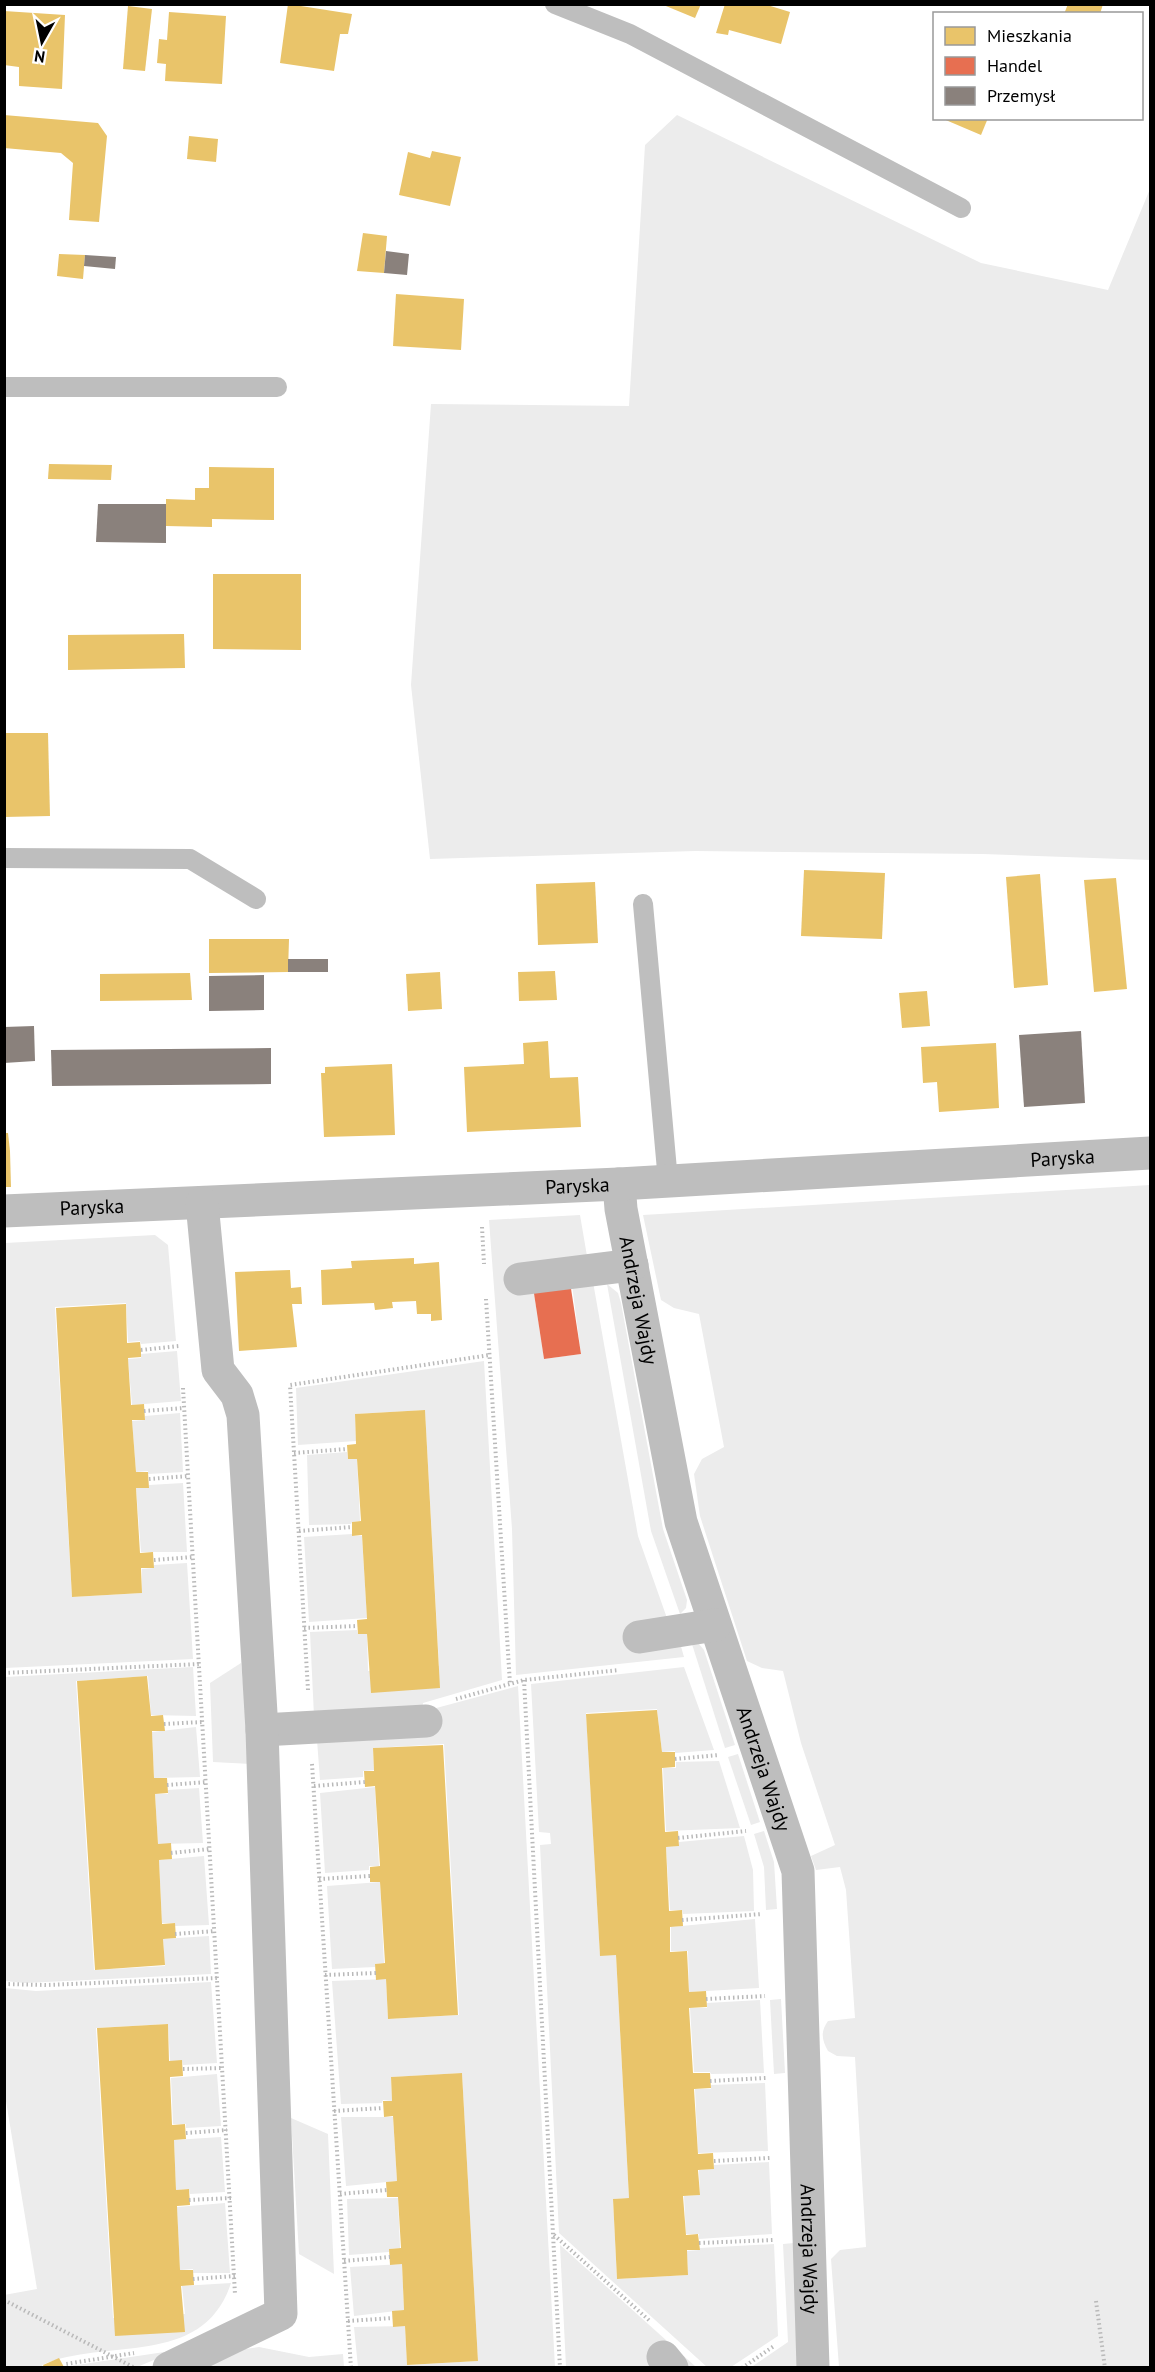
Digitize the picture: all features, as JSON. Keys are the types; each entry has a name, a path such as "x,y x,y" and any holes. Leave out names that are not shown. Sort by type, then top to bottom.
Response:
{"street":[{"name":"Paryska","path":"4,1211 619,1184 1150,1153"},
{"name":"Andrzeja Wajdy","path":"619,1184 621,1209 681,1522 798,1871 813,2367"},
{"path":"169,2367 281,2314 262,1730 243,1414 237,1395 218,1370 202,1203"},
{"path":"520,1279 632,1265"},
{"path":"639,1637 715,1625"},
{"path":"262,1730 426,1721"}],"lane":[{"path":"558,5 630,34 961,208"},
{"path":"4,387 278,387"},
{"path":"4,858 190,859 256,899"},
{"path":"643,904 668,1181"}],"path":[{"path":"481,1216 485,1274"},
{"path":"486,1297 510,1684"},
{"path":"180,1335 181,1357"},
{"path":"141,1350 181,1346"},
{"path":"351,2367 290,1385 490,1355"},
{"path":"183,1377 236,2290 233,2298"},
{"path":"144,1411 184,1408"},
{"path":"294,1453 347,1449"},
{"path":"149,1479 189,1476"},
{"path":"299,1531 352,1527"},
{"path":"154,1560 193,1557"},
{"path":"304,1628 358,1626"},
{"path":"4,1673 199,1664"},
{"path":"426,1721 425,1707 524,1680 620,1670"},
{"path":"524,1680 560,2367"},
{"path":"164,1724 203,1722"},
{"path":"675,1758 722,1755 718,1745"},
{"path":"167,1785 207,1782"},
{"path":"314,1786 364,1782"},
{"path":"743,1820 749,1840"},
{"path":"678,1838 746,1831 782,1823"},
{"path":"171,1852 210,1849"},
{"path":"319,1879 370,1876"},
{"path":"759,1903 760,1926"},
{"path":"682,1920 760,1914 799,1914"},
{"path":"175,1934 215,1931"},
{"path":"325,1975 376,1973"},
{"path":"4,1984 46,1985 218,1978"},
{"path":"764,1984 765,2008"},
{"path":"706,1999 802,1994"},
{"path":"183,2069 223,2068"},
{"path":"710,2081 804,2076"},
{"path":"334,2111 383,2108"},
{"path":"186,2133 227,2130"},
{"path":"714,2161 806,2156"},
{"path":"340,2194 387,2190"},
{"path":"189,2200 231,2198"},
{"path":"553,2235 664,2351"},
{"path":"699,2243 809,2238"},
{"path":"344,2261 390,2257"},
{"path":"194,2279 235,2276"},
{"path":"4,2300 133,2367"},
{"path":"1096,2301 1105,2367"},
{"path":"348,2321 393,2319"},
{"path":"742,2367 783,2340"},
{"path":"67,2367 66,2364 141,2352"}],"shaded area":[{"path":"677,115 981,263 1108,290 1150,189 1150,860 983,854 695,851 430,859 411,685 431,404 629,406 645,145"},
{"path":"1150,1185 1150,2367 839,2367 831,2259 840,2250 866,2247 855,2057 837,2056 828,2051 823,2036 828,2021 855,2018 846,1890 840,1867 816,1870 811,1856 835,1845 801,1743 783,1671 762,1668 747,1661 700,1516 694,1474 702,1459 724,1447 699,1314 674,1308 661,1300 643,1215"},
{"path":"580,1215 588,1262 533,1287 544,1359 581,1354 572,1285 593,1282 638,1536 668,1621 680,1643 684,1657 516,1675 512,1529 489,1220"},
{"path":"155,1235 168,1245 176,1341 141,1344 140,1341 128,1342 126,1303 55,1307 72,1597 142,1593 142,1569 154,1568 154,1565 187,1563 193,1659 5,1668 5,1243"},
{"path":"607,1284 618,1293 621,1303 663,1529 687,1600 686,1608 680,1614 651,1531"},
{"path":"177,1351 181,1401 132,1405 128,1359 141,1358 141,1354"},
{"path":"484,1361 502,1680 423,1703 422,1710 314,1716 310,1632 357,1630 358,1634 367,1634 368,1671 439,1666 425,1410 355,1414 356,1441 298,1445 296,1388"},
{"path":"180,1413 183,1472 148,1474 148,1471 136,1472 132,1421 145,1420 145,1416"},
{"path":"347,1452 348,1459 357,1459 360,1521 351,1524 309,1525 307,1455"},
{"path":"183,1483 187,1552 141,1552 136,1488"},
{"path":"352,1534 352,1536 362,1536 367,1618 309,1622 304,1537"},
{"path":"691,1641 698,1643 704,1650 735,1745 725,1748"},
{"path":"241,1663 251,1764 213,1762 210,1683"},
{"path":"193,1667 196,1716 151,1715 148,1676 76,1681 94,1970 165,1966 163,1939 209,1936 211,1974 25,1983 5,1981 5,1677"},
{"path":"684,1667 714,1750 662,1752 657,1709 586,1713 600,1955 616,1955 629,2198 613,2199 617,2279 688,2275 687,2251 700,2248 774,2244 778,2336 731,2367 707,2367 559,2233 540,1845 551,1844 550,1833 539,1832 531,1684"},
{"path":"518,1686 555,2367 358,2367 354,2327 405,2326 407,2365 478,2361 462,2073 391,2077 392,2101 341,2104 332,1981 386,1979 388,2019 459,2015 444,1744 373,1748 374,1770 363,1771 363,1777 320,1780 317,1740"},
{"path":"196,1727 200,1777 154,1778 152,1732"},
{"path":"738,1754 760,1822 751,1825 728,1757"},
{"path":"719,1761 740,1828 666,1831 663,1768 676,1768 676,1762"},
{"path":"375,1787 379,1866 369,1866 369,1870 325,1873 320,1793"},
{"path":"199,1788 203,1843 158,1844 155,1794 168,1794 168,1790"},
{"path":"764,1831 774,1862 777,1909 766,1910 764,1867 754,1834"},
{"path":"744,1836 753,1870 754,1911 683,1914 682,1910 670,1910 666,1847 679,1846 679,1842"},
{"path":"204,1856 209,1925 175,1926 175,1923 162,1923 159,1860"},
{"path":"380,1882 384,1963 375,1964 375,1967 332,1969 327,1886"},
{"path":"755,1919 759,1988 689,1992 688,1951 671,1951 671,1927"},
{"path":"211,1982 217,2063 183,2065 182,2061 170,2061 168,2024 96,2028 113,2318 185,2314 182,2286 231,2283 217,2310 199,2328 176,2339 150,2346 67,2357 42,2365 43,2367 5,2368 4,2295 37,2289 5,2095 5,1988 36,1991"},
{"path":"781,1999 785,2073 774,2074 770,2000"},
{"path":"760,2000 764,2073 694,2072 690,2008 707,2008 707,2003"},
{"path":"217,2074 221,2126 186,2128 186,2124 173,2124 171,2078"},
{"path":"765,2083 768,2151 698,2153 695,2089 711,2089 711,2085"},
{"path":"341,2117 393,2117 397,2181 346,2186"},
{"path":"291,2118 328,2134 334,2274 299,2254"},
{"path":"221,2137 225,2192 190,2194 189,2189 176,2190 174,2140"},
{"path":"769,2162 772,2234 699,2239 699,2234 686,2234 684,2196 700,2195 699,2170 714,2169 714,2165"},
{"path":"398,2198 400,2248 389,2249 389,2252 349,2255 347,2199"},
{"path":"225,2203 230,2273 193,2273 193,2269 180,2270 177,2207"},
{"path":"794,2243 800,2367 750,2368 788,2342 783,2244"},
{"path":"560,2245 696,2367 566,2367"},
{"path":"402,2264 404,2310 354,2316 350,2267"},
{"path":"259,2347 309,2357 343,2354 344,2367 196,2368 238,2350"},
{"path":"178,2350 137,2367 70,2366"}],"building: Mieszkania":[{"path":"288,4 352,14 348,34 340,34 334,71 280,63"},
{"path":"661,4 701,4 695,18"},
{"path":"725,4 764,4 790,12 781,44 729,30 728,35 716,33"},
{"path":"1068,4 1103,4 1101,12 1065,12"},
{"path":"128,6 152,9 145,71 123,69"},
{"path":"4,11 65,15 62,89 19,86 19,67 4,65"},
{"path":"169,12 226,16 222,84 165,81 166,64 157,63 159,39 167,40"},
{"path":"4,115 98,123 107,136 99,222 69,220 73,163 61,153 4,148"},
{"path":"946,120 987,120 981,135"},
{"path":"189,136 218,139 216,162 187,159"},
{"path":"432,151 461,157 450,206 399,195 408,152 430,158"},
{"path":"363,233 387,236 384,273 357,271"},
{"path":"59,254 85,255 83,279 57,276"},
{"path":"396,294 464,299 461,350 393,346"},
{"path":"49,464 112,465 111,480 48,479"},
{"path":"209,467 274,468 274,520 212,519 212,527 166,526 166,499 195,500 195,488 209,488"},
{"path":"213,574 301,574 301,650 213,649"},
{"path":"184,634 185,668 68,670 68,635"},
{"path":"4,733 48,733 50,816 4,817"},
{"path":"804,870 885,873 882,939 801,936"},
{"path":"1040,874 1048,985 1014,988 1006,877"},
{"path":"1116,878 1127,989 1094,992 1084,880"},
{"path":"595,882 598,943 538,945 536,884"},
{"path":"209,939 289,939 288,972 209,973"},
{"path":"555,971 557,1000 519,1001 518,972"},
{"path":"440,972 442,1009 408,1011 406,974"},
{"path":"190,973 192,1000 100,1001 100,974"},
{"path":"927,991 930,1026 902,1028 899,993"},
{"path":"548,1041 550,1078 578,1077 581,1127 467,1132 464,1067 524,1064 523,1043"},
{"path":"996,1043 999,1108 939,1112 937,1082 923,1083 921,1047"},
{"path":"392,1064 395,1135 324,1137 321,1073 325,1073 325,1067"},
{"path":"4,1133 8,1133 11,1187 4,1187"},
{"path":"414,1258 414,1264 439,1262 442,1320 431,1321 431,1314 417,1314 416,1301 392,1302 393,1308 375,1310 374,1303 322,1305 321,1270 352,1268 351,1261"},
{"path":"290,1270 291,1288 301,1287 302,1304 292,1304 297,1347 239,1351 235,1272"},
{"path":"126,1304 127,1343 140,1342 141,1350 141,1357 128,1358 131,1405 144,1404 145,1420 132,1420 136,1472 148,1472 149,1488 136,1488 140,1553 153,1552 154,1568 141,1568 142,1593 72,1597 56,1308"},
{"path":"425,1410 440,1688 371,1693 367,1634 358,1634 357,1620 367,1619 362,1535 352,1536 352,1522 361,1521 357,1459 348,1459 347,1445 356,1444 355,1414"},
{"path":"147,1676 151,1716 163,1715 165,1731 152,1731 154,1778 167,1778 168,1793 155,1794 158,1844 171,1843 172,1859 159,1860 162,1924 175,1923 176,1938 163,1939 165,1965 95,1970 77,1681"},
{"path":"657,1710 662,1752 675,1752 675,1767 662,1768 665,1832 678,1831 679,1846 666,1847 669,1911 682,1910 683,1926 670,1927 670,1952 687,1951 689,1992 706,1991 707,2007 689,2008 693,2073 710,2073 711,2088 694,2089 698,2154 713,2153 714,2169 698,2170 700,2195 683,2196 686,2235 698,2234 700,2250 687,2250 688,2275 617,2279 613,2199 629,2198 616,1955 600,1956 586,1714"},
{"path":"443,1745 458,2015 388,2019 386,1979 376,1980 375,1964 385,1963 380,1882 370,1882 370,1867 380,1866 375,1786 365,1787 364,1771 374,1771 373,1748"},
{"path":"168,2024 169,2061 182,2060 183,2076 170,2077 172,2125 185,2124 186,2139 174,2140 176,2190 189,2189 190,2205 177,2206 180,2270 193,2270 194,2285 181,2286 185,2332 115,2336 97,2028"},
{"path":"462,2073 478,2361 407,2365 405,2326 393,2327 392,2311 404,2310 402,2264 390,2265 389,2249 401,2248 398,2197 387,2197 386,2182 397,2181 393,2116 384,2117 383,2101 392,2101 391,2077"},
{"path":"59,2358 64,2367 44,2367 43,2365"}],"building: Handel":[{"path":"570,1282 581,1354 544,1359 533,1287"}],"building: Przemysł":[{"path":"386,251 409,254 407,275 384,273"},
{"path":"85,255 116,257 115,269 84,266"},
{"path":"98,504 166,504 166,543 96,542"},
{"path":"288,959 328,959 328,972 288,972"},
{"path":"264,975 264,1010 209,1011 209,976"},
{"path":"34,1026 35,1061 4,1063 4,1027"},
{"path":"1081,1031 1085,1103 1024,1107 1019,1035"},
{"path":"271,1048 271,1084 52,1086 51,1050"}]}
